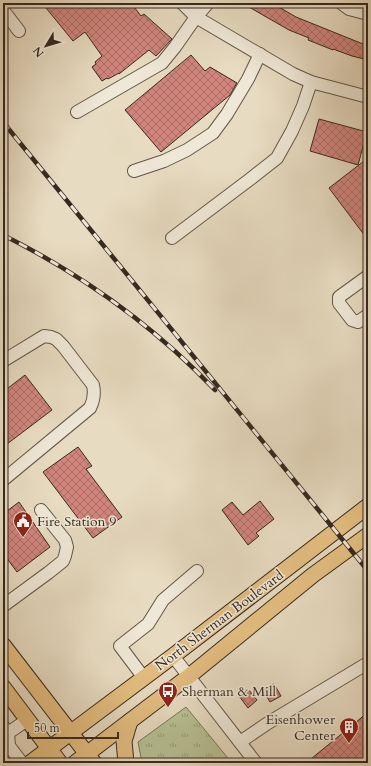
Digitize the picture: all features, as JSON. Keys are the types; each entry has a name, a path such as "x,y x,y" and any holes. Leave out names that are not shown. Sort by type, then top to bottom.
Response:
{"main road":[{"name":"North Sherman Boulevard","path":"30,763 144,678 368,506"},
{"name":"North Sherman Boulevard","path":"86,760 130,720 188,677 313,575 368,535"},
{"path":"3,645 70,732 86,760"},
{"path":"3,688 60,763"},
{"path":"126,763 124,741 130,720"}],"street":[{"path":"182,3 196,17 294,74 311,82 368,97"},
{"path":"77,112 162,63 208,3"},
{"path":"342,3 349,9 368,14"},
{"path":"3,10 19,31"},
{"path":"134,171 164,161 187,150 213,133 227,114 248,79 260,54"},
{"path":"172,238 277,158 292,131 303,106 311,82"},
{"path":"368,276 339,297 339,303 352,320 358,322 368,315"},
{"path":"3,361 44,336 51,337 63,346 93,385 94,400 90,408 3,480"},
{"path":"3,606 48,573 62,561 65,556 67,547 65,540 41,510"},
{"path":"144,678 120,646 148,624 163,600 197,571"},
{"path":"172,656 256,763"},
{"path":"240,742 268,723 368,663"},
{"path":"22,763 9,746 5,731 27,720"}],"green space":[{"path":"186,707 232,763 142,763 138,742"}],"building":[{"path":"42,3 131,3 141,16 144,14 172,39 156,56 149,50 119,74 102,81 92,67 102,56 85,32 73,41"},
{"path":"242,3 272,3 296,17 368,46 368,60 333,50 308,40 309,38 289,30"},
{"path":"191,55 205,71 210,67 237,83 230,95 161,152 125,110"},
{"path":"319,119 367,132 358,165 310,151"},
{"path":"368,158 368,240 329,188"},
{"path":"25,375 52,410 3,447 3,392"},
{"path":"78,447 92,466 86,469 122,517 93,538 43,472"},
{"path":"260,501 274,519 256,533 259,536 248,545 222,510 232,502 243,515"},
{"name":"Fire Station 9","path":"19,502 50,547 17,572 3,553 3,514"},
{"path":"274,684 281,696 270,702 263,690"},
{"path":"248,689 257,700 248,708 239,696"},
{"name":"Eisenhower Center","path":"368,712 368,763 306,763 355,723"}],"railway":[{"path":"3,122 368,571"},
{"path":"3,235 32,250 88,284 115,303 167,344 215,390"}],"place":[{"name":"Fire Station 9","path":"23,538"},
{"name":"Sherman & Mill","path":"168,708"},
{"name":"Eisenhower Center","path":"349,744"}]}
